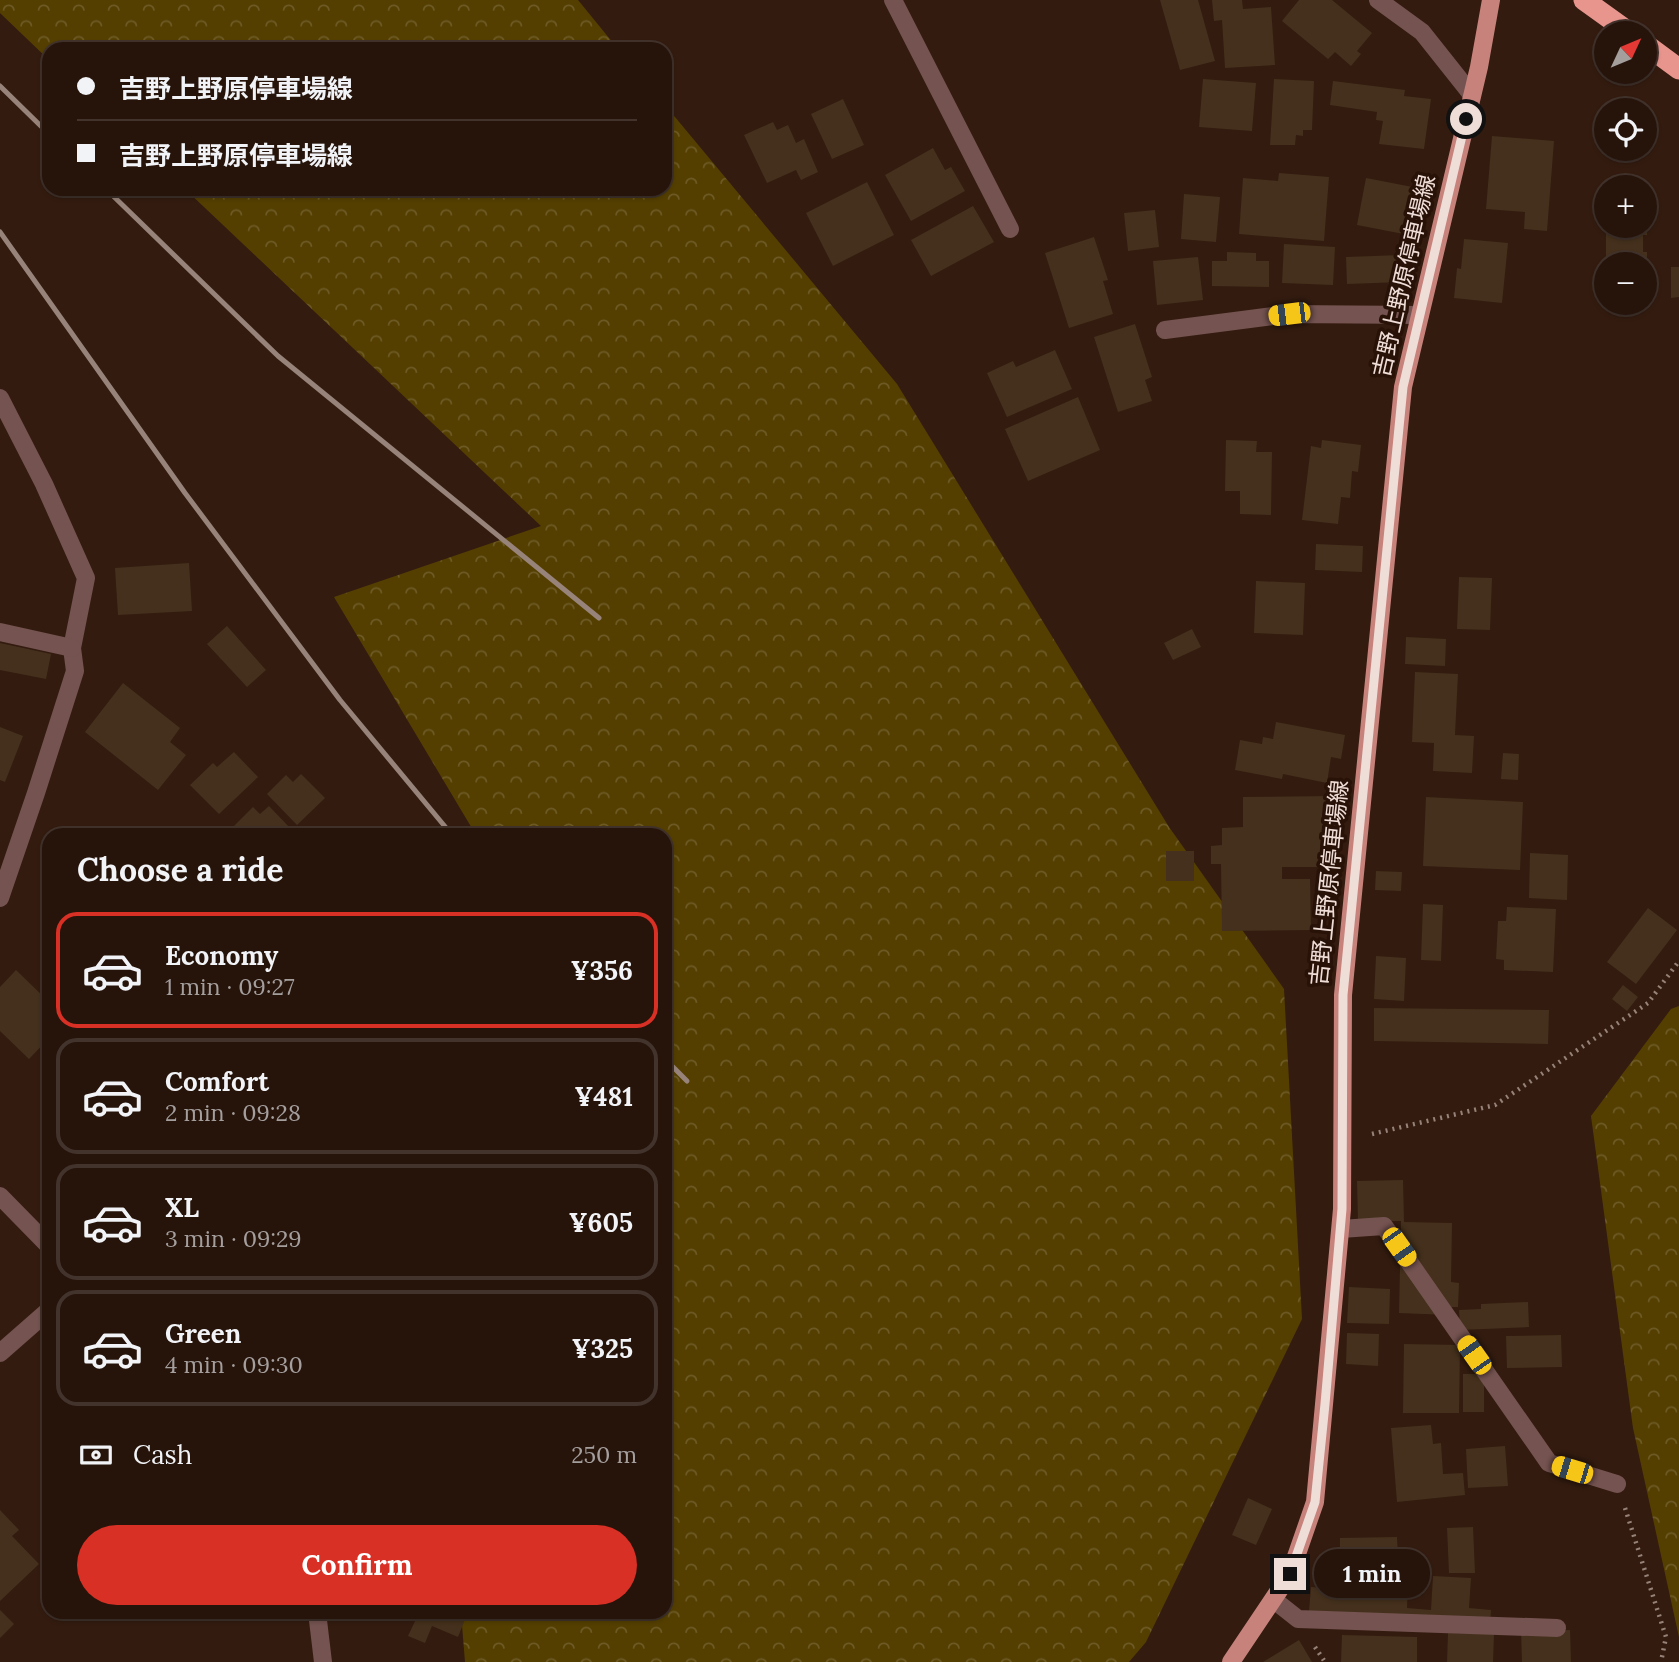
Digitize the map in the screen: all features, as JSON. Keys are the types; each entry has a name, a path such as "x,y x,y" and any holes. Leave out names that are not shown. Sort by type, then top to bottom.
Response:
{"highway":[{"path":"1584,0 1613,21"},
{"path":"1657,53 1679,69"}],"main road":[{"name":"吉野上野原停車場線","path":"1231,1662 1290,1574 1315,1502 1341,1229 1343,995 1403,387 1479,67 1491,0"}],"street":[{"path":"893,0 1010,229"},
{"path":"1378,0 1422,32 1472,95"},
{"path":"1165,330 1289,314 1420,315"},
{"path":"0,398 44,484 86,578 72,648 75,671 0,898"},
{"path":"0,632 72,648"},
{"path":"0,1196 42,1239"},
{"path":"1341,1229 1384,1226 1549,1463 1617,1484"},
{"path":"0,1353 42,1316"},
{"path":"1274,1600 1298,1619 1557,1628"},
{"path":"318,1619 323,1662"}],"path":[{"path":"1363,1136 1495,1105 1648,1003 1679,961"},
{"path":"1617,1484 1666,1637 1661,1662"}],"green space":[{"path":"0,0 578,0 612,42 42,42 42,53 0,13"},
{"path":"672,113 897,384 1169,827 1284,989 1302,1319 1146,1642 1129,1662 465,1662 462,1619 672,1619 672,828 472,828 334,597 541,526 192,196 672,196"},
{"path":"1679,1006 1679,1637 1633,1428 1591,1116 1671,1009"}],"building":[{"path":"1160,0 1198,0 1215,61 1180,70"},
{"path":"1212,0 1242,0 1243,9 1271,7 1275,65 1225,68 1222,20 1214,21"},
{"path":"1299,0 1332,0 1372,33 1357,51 1361,54 1351,66 1335,52 1328,59 1282,21"},
{"path":"1203,79 1256,83 1252,131 1199,127"},
{"path":"1274,79 1314,81 1312,130 1303,130 1303,136 1296,135 1295,145 1270,145"},
{"path":"1333,81 1405,90 1404,96 1431,99 1424,149 1379,144 1383,121 1376,120 1377,112 1330,105"},
{"path":"843,99 864,145 832,159 811,114"},
{"path":"773,122 777,130 788,125 796,143 804,139 818,172 801,180 796,170 767,183 744,135"},
{"path":"1492,136 1554,141 1547,231 1524,229 1525,212 1486,209"},
{"path":"933,148 945,170 951,167 965,191 911,221 885,175"},
{"path":"1279,173 1329,177 1324,241 1239,234 1243,178 1278,181"},
{"path":"1366,178 1423,189 1414,236 1357,225"},
{"path":"867,182 894,235 833,266 806,213"},
{"path":"1184,194 1220,197 1216,242 1181,239"},
{"path":"973,206 994,242 931,276 911,240"},
{"path":"1155,210 1159,247 1128,251 1124,213"},
{"path":"1094,237 1108,280 1103,281 1113,314 1069,328 1045,253"},
{"path":"1606,238 1643,238 1643,252 1606,252"},
{"path":"1464,239 1508,243 1502,303 1454,298"},
{"path":"1284,244 1335,247 1333,285 1282,283"},
{"path":"1227,252 1256,253 1256,261 1269,261 1269,287 1212,286 1212,261 1227,261"},
{"path":"1401,255 1402,282 1347,284 1346,257"},
{"path":"1198,257 1203,300 1157,305 1153,261"},
{"path":"1671,267 1679,267 1679,297 1671,298"},
{"path":"1135,324 1152,377 1145,380 1152,401 1118,412 1094,337"},
{"path":"1055,350 1072,389 1007,417 987,373 1013,361 1016,367"},
{"path":"1078,397 1100,450 1028,481 1005,429"},
{"path":"1226,440 1257,441 1256,452 1272,452 1271,515 1240,514 1240,491 1225,491"},
{"path":"1322,440 1361,445 1358,472 1352,471 1350,498 1341,497 1338,524 1302,520 1311,446 1321,448"},
{"path":"1316,544 1363,546 1362,572 1315,570"},
{"path":"189,563 192,611 118,615 115,568"},
{"path":"1459,577 1492,578 1490,630 1457,629"},
{"path":"1256,581 1305,583 1303,635 1254,633"},
{"path":"227,626 266,670 247,687 207,644"},
{"path":"1192,629 1201,647 1173,660 1164,643"},
{"path":"1406,637 1446,639 1445,666 1405,664"},
{"path":"0,643 51,654 46,679 0,670"},
{"path":"1415,672 1458,674 1455,735 1474,736 1472,773 1433,771 1434,743 1412,742"},
{"path":"123,683 180,728 170,742 186,755 158,790 85,732"},
{"path":"1276,722 1345,735 1341,759 1331,757 1327,783 1283,774 1282,779 1235,770 1240,740 1262,744 1263,737 1273,739"},
{"path":"0,727 23,736 5,782 0,780"},
{"path":"234,752 258,777 219,814 190,785 213,763 217,767"},
{"path":"1503,753 1519,754 1518,780 1501,779"},
{"path":"301,774 325,798 297,825 267,794 286,775 293,782"},
{"path":"1335,796 1336,859 1322,859 1322,867 1282,867 1282,879 1310,879 1311,930 1222,931 1221,864 1211,864 1211,846 1222,845 1222,828 1243,827 1243,797"},
{"path":"1426,797 1523,802 1520,870 1423,866"},
{"path":"269,806 290,828 234,826 253,807 260,814"},
{"path":"1166,851 1194,851 1194,881 1166,881"},
{"path":"1530,853 1568,855 1567,900 1529,898"},
{"path":"1376,871 1402,872 1401,891 1375,890"},
{"path":"1423,904 1443,905 1441,961 1421,960"},
{"path":"1507,907 1556,909 1553,972 1504,970 1504,960 1496,959 1498,921 1506,921"},
{"path":"1648,908 1677,930 1636,984 1607,962"},
{"path":"1376,956 1406,958 1404,1001 1374,999"},
{"path":"16,970 42,995 42,1045 29,1059 0,1031 0,987"},
{"path":"1623,985 1638,997 1627,1011 1612,999"},
{"path":"1374,1008 1549,1010 1548,1044 1374,1041"},
{"path":"1403,1180 1404,1222 1452,1223 1451,1282 1459,1283 1458,1307 1450,1307 1450,1315 1399,1313 1401,1221 1358,1221 1357,1181"},
{"path":"1349,1287 1390,1289 1389,1324 1347,1323"},
{"path":"1528,1302 1529,1327 1460,1330 1459,1310 1481,1309 1481,1304"},
{"path":"1347,1333 1379,1334 1378,1366 1346,1364"},
{"path":"1561,1335 1562,1367 1507,1368 1506,1336"},
{"path":"1404,1344 1460,1345 1459,1413 1403,1413"},
{"path":"1463,1374 1484,1374 1484,1412 1463,1412"},
{"path":"1431,1425 1433,1444 1441,1443 1443,1474 1463,1473 1465,1495 1397,1502 1391,1428"},
{"path":"1505,1446 1508,1486 1468,1488 1466,1449"},
{"path":"1248,1498 1272,1509 1256,1545 1232,1535"},
{"path":"0,1510 19,1530 12,1536 39,1564 0,1601"},
{"path":"1473,1527 1475,1573 1449,1573 1447,1528"},
{"path":"1397,1537 1399,1580 1340,1581 1340,1538"},
{"path":"1433,1576 1471,1578 1469,1608 1491,1610 1490,1624 1309,1611 1311,1587 1382,1592 1382,1583 1408,1585 1407,1608 1431,1610"},
{"path":"0,1610 14,1624 0,1638"},
{"path":"416,1619 465,1619 458,1637 432,1626 425,1643 408,1636"},
{"path":"1570,1630 1571,1662 1522,1662 1521,1631"},
{"path":"1448,1633 1494,1634 1493,1662 1447,1662"},
{"path":"1342,1635 1417,1637 1417,1662 1341,1662"},
{"path":"1299,1640 1312,1662 1263,1662"}],"railway":[{"path":"0,86 42,127"},
{"path":"113,196 278,356 599,618"},
{"path":"0,232 185,493 340,700 446,828"},
{"path":"672,1066 687,1081"}],"route":[{"path":"1290,1574 1315,1502 1325,1404 1342,1209 1343,995 1403,387 1466,119"}]}
